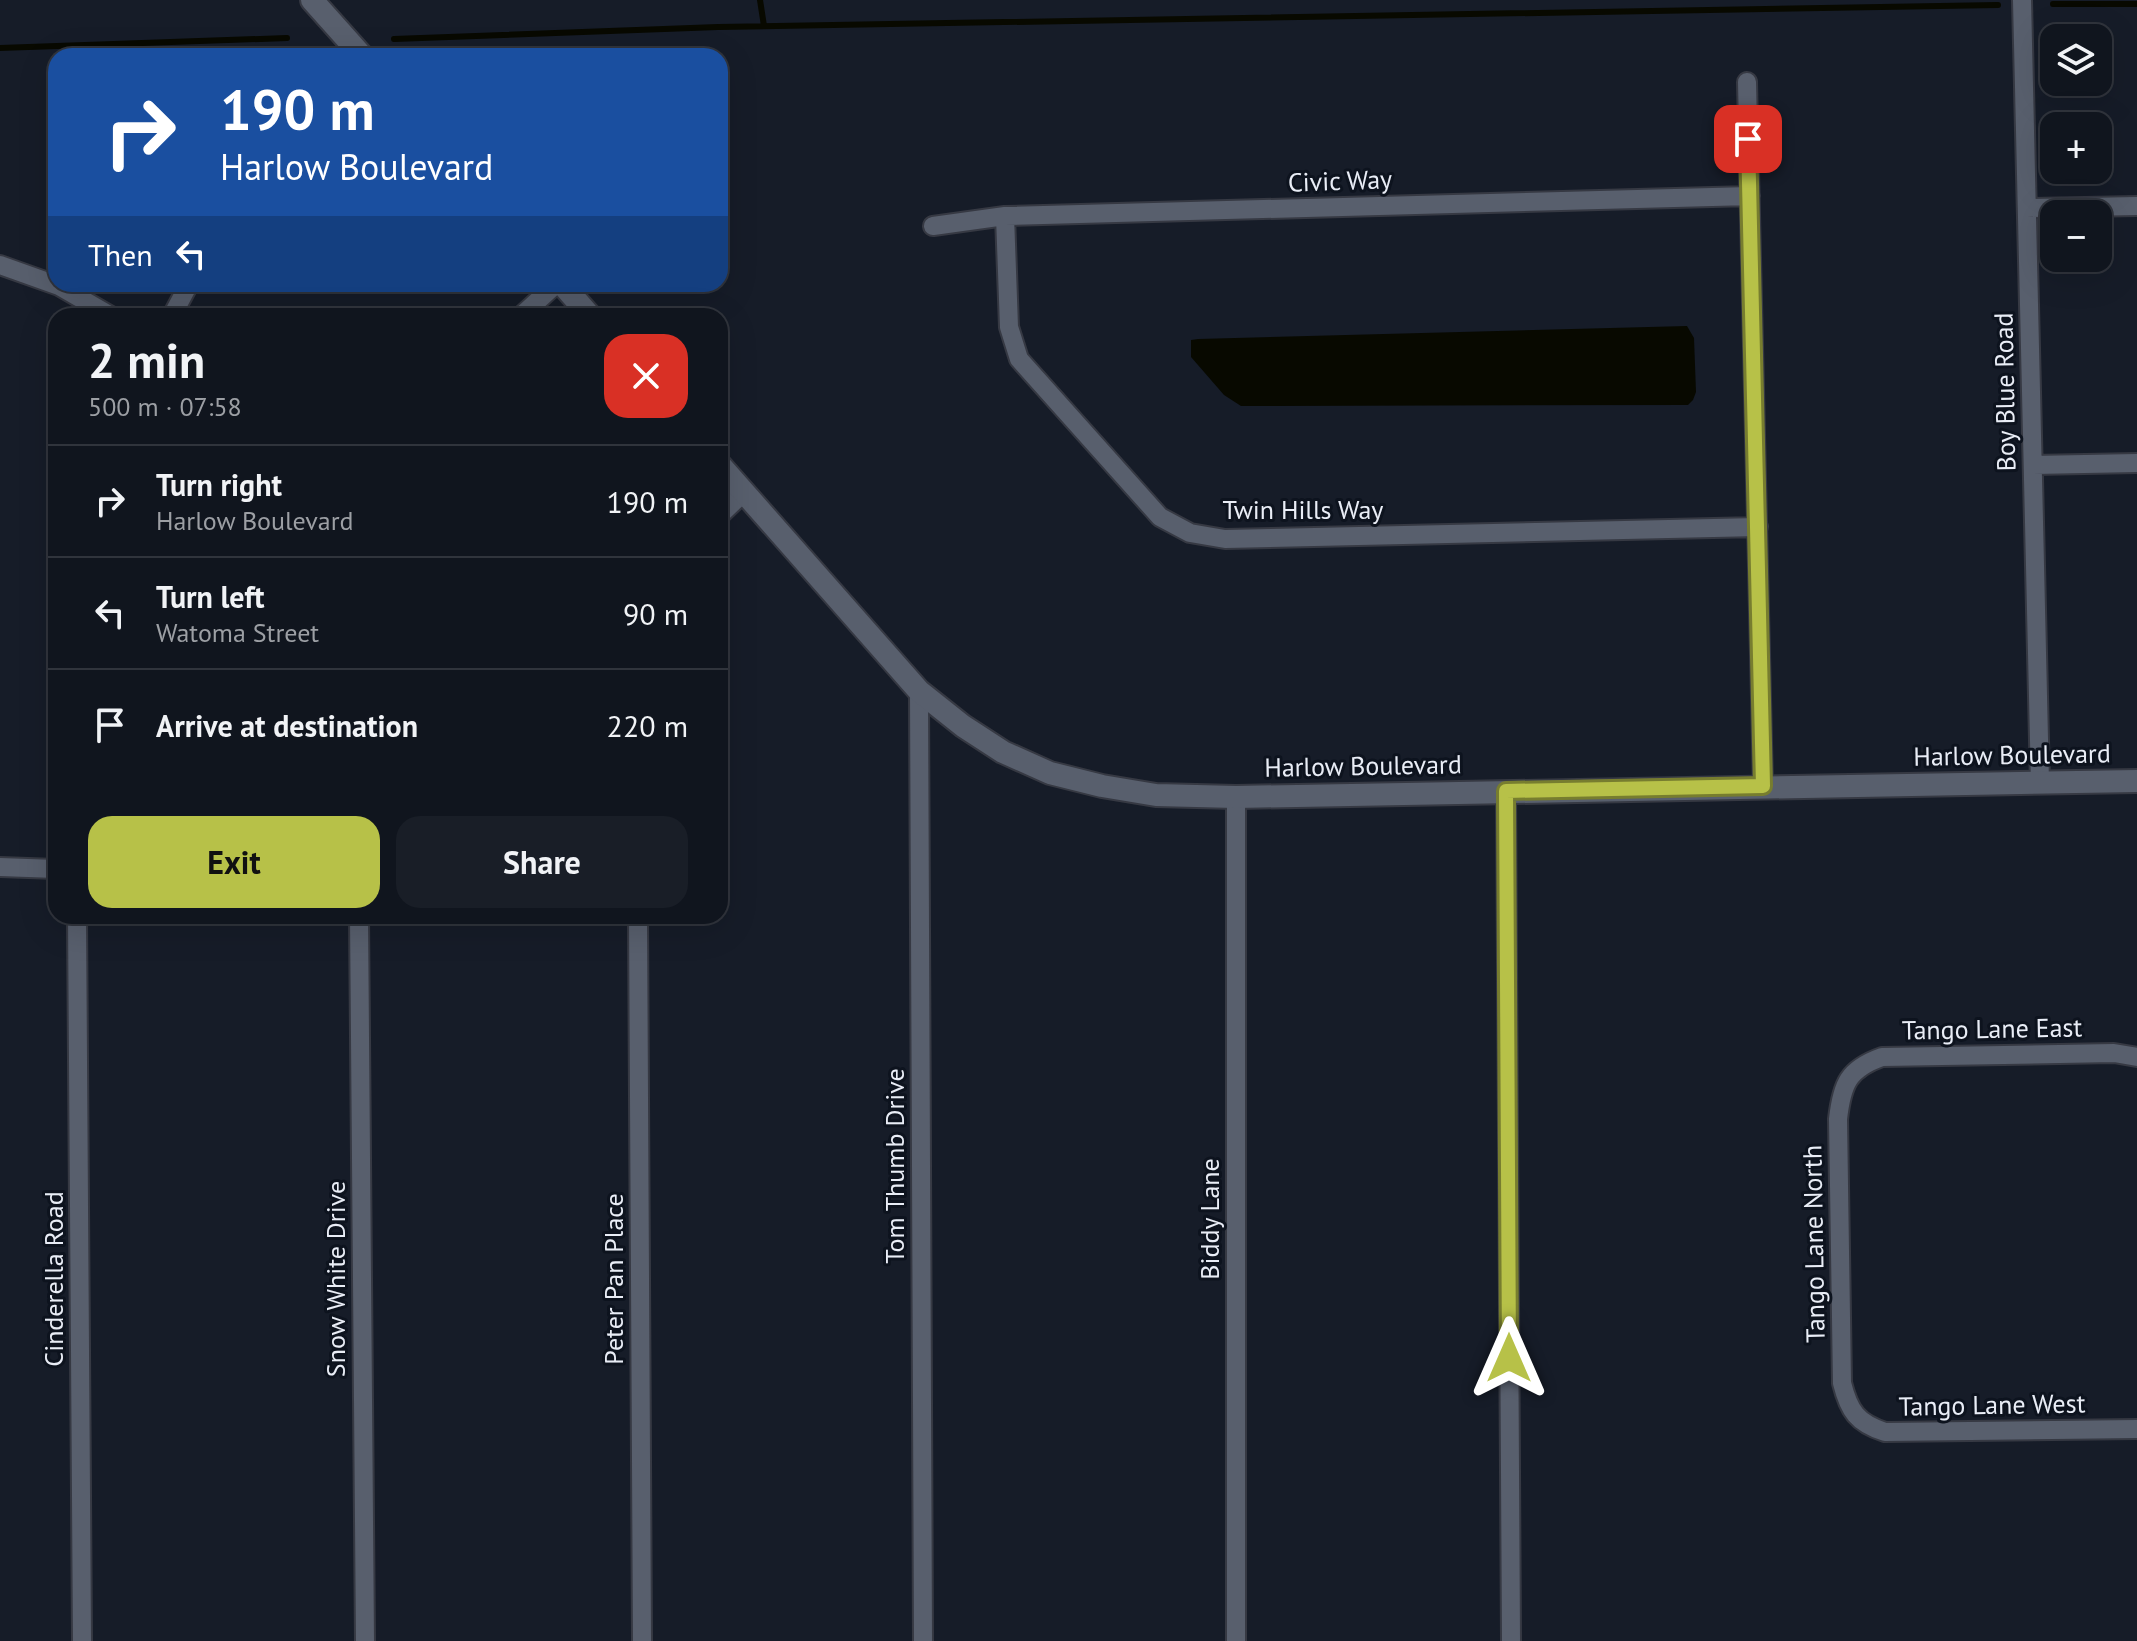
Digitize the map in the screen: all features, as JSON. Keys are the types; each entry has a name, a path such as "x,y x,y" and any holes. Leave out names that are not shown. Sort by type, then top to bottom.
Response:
{"street":[{"path":"312,0 355,48"},
{"name":"Boy Blue Road","path":"2022,0 2040,783"},
{"path":"1747,82 1763,786"},
{"name":"Civic Way","path":"933,226 1005,216 1750,196"},
{"path":"2027,208 2137,206"},
{"name":"Twin Hills Way","path":"1005,216 1009,327 1019,359 1160,517 1190,533 1225,539 1758,527"},
{"path":"0,265 48,282"},
{"path":"69,292 97,308"},
{"path":"530,308 550,292"},
{"path":"567,292 582,308"},
{"path":"2033,465 2137,463"},
{"name":"Harlow Boulevard","path":"728,474 919,691 963,726 1003,752 1050,773 1102,786 1156,795 1236,797 2137,781"},
{"path":"728,507 744,492"},
{"name":"Tom Thumb Drive","path":"919,691 923,1641"},
{"path":"1506,791 1511,1641"},
{"name":"Biddy Lane","path":"1236,797 1236,1641"},
{"path":"0,867 48,869"},
{"name":"Cinderella Road","path":"77,924 82,1641"},
{"name":"Snow White Drive","path":"359,924 365,1641"},
{"name":"Peter Pan Place","path":"638,924 642,1641"},
{"name":"Tango Lane East","path":"1852,1073 1865,1063 1882,1057 2114,1053 2137,1057"},
{"name":"Tango Lane North","path":"1852,1073 1841,1093 1838,1119 1842,1383 1854,1414"},
{"name":"Tango Lane West","path":"1854,1414 1867,1426 1885,1432 2137,1429"}],"shaded area":[{"path":"1687,326 1694,338 1696,392 1688,405 1241,406 1224,395 1191,357 1191,340 1198,339"}],"waterway":[{"path":"760,0 764,26"},
{"path":"2053,4 2137,4"},
{"path":"394,39 718,27 1998,5"},
{"path":"0,48 287,38"}],"route":[{"path":"1509,1358 1506,791 1763,786 1748,139"}]}
